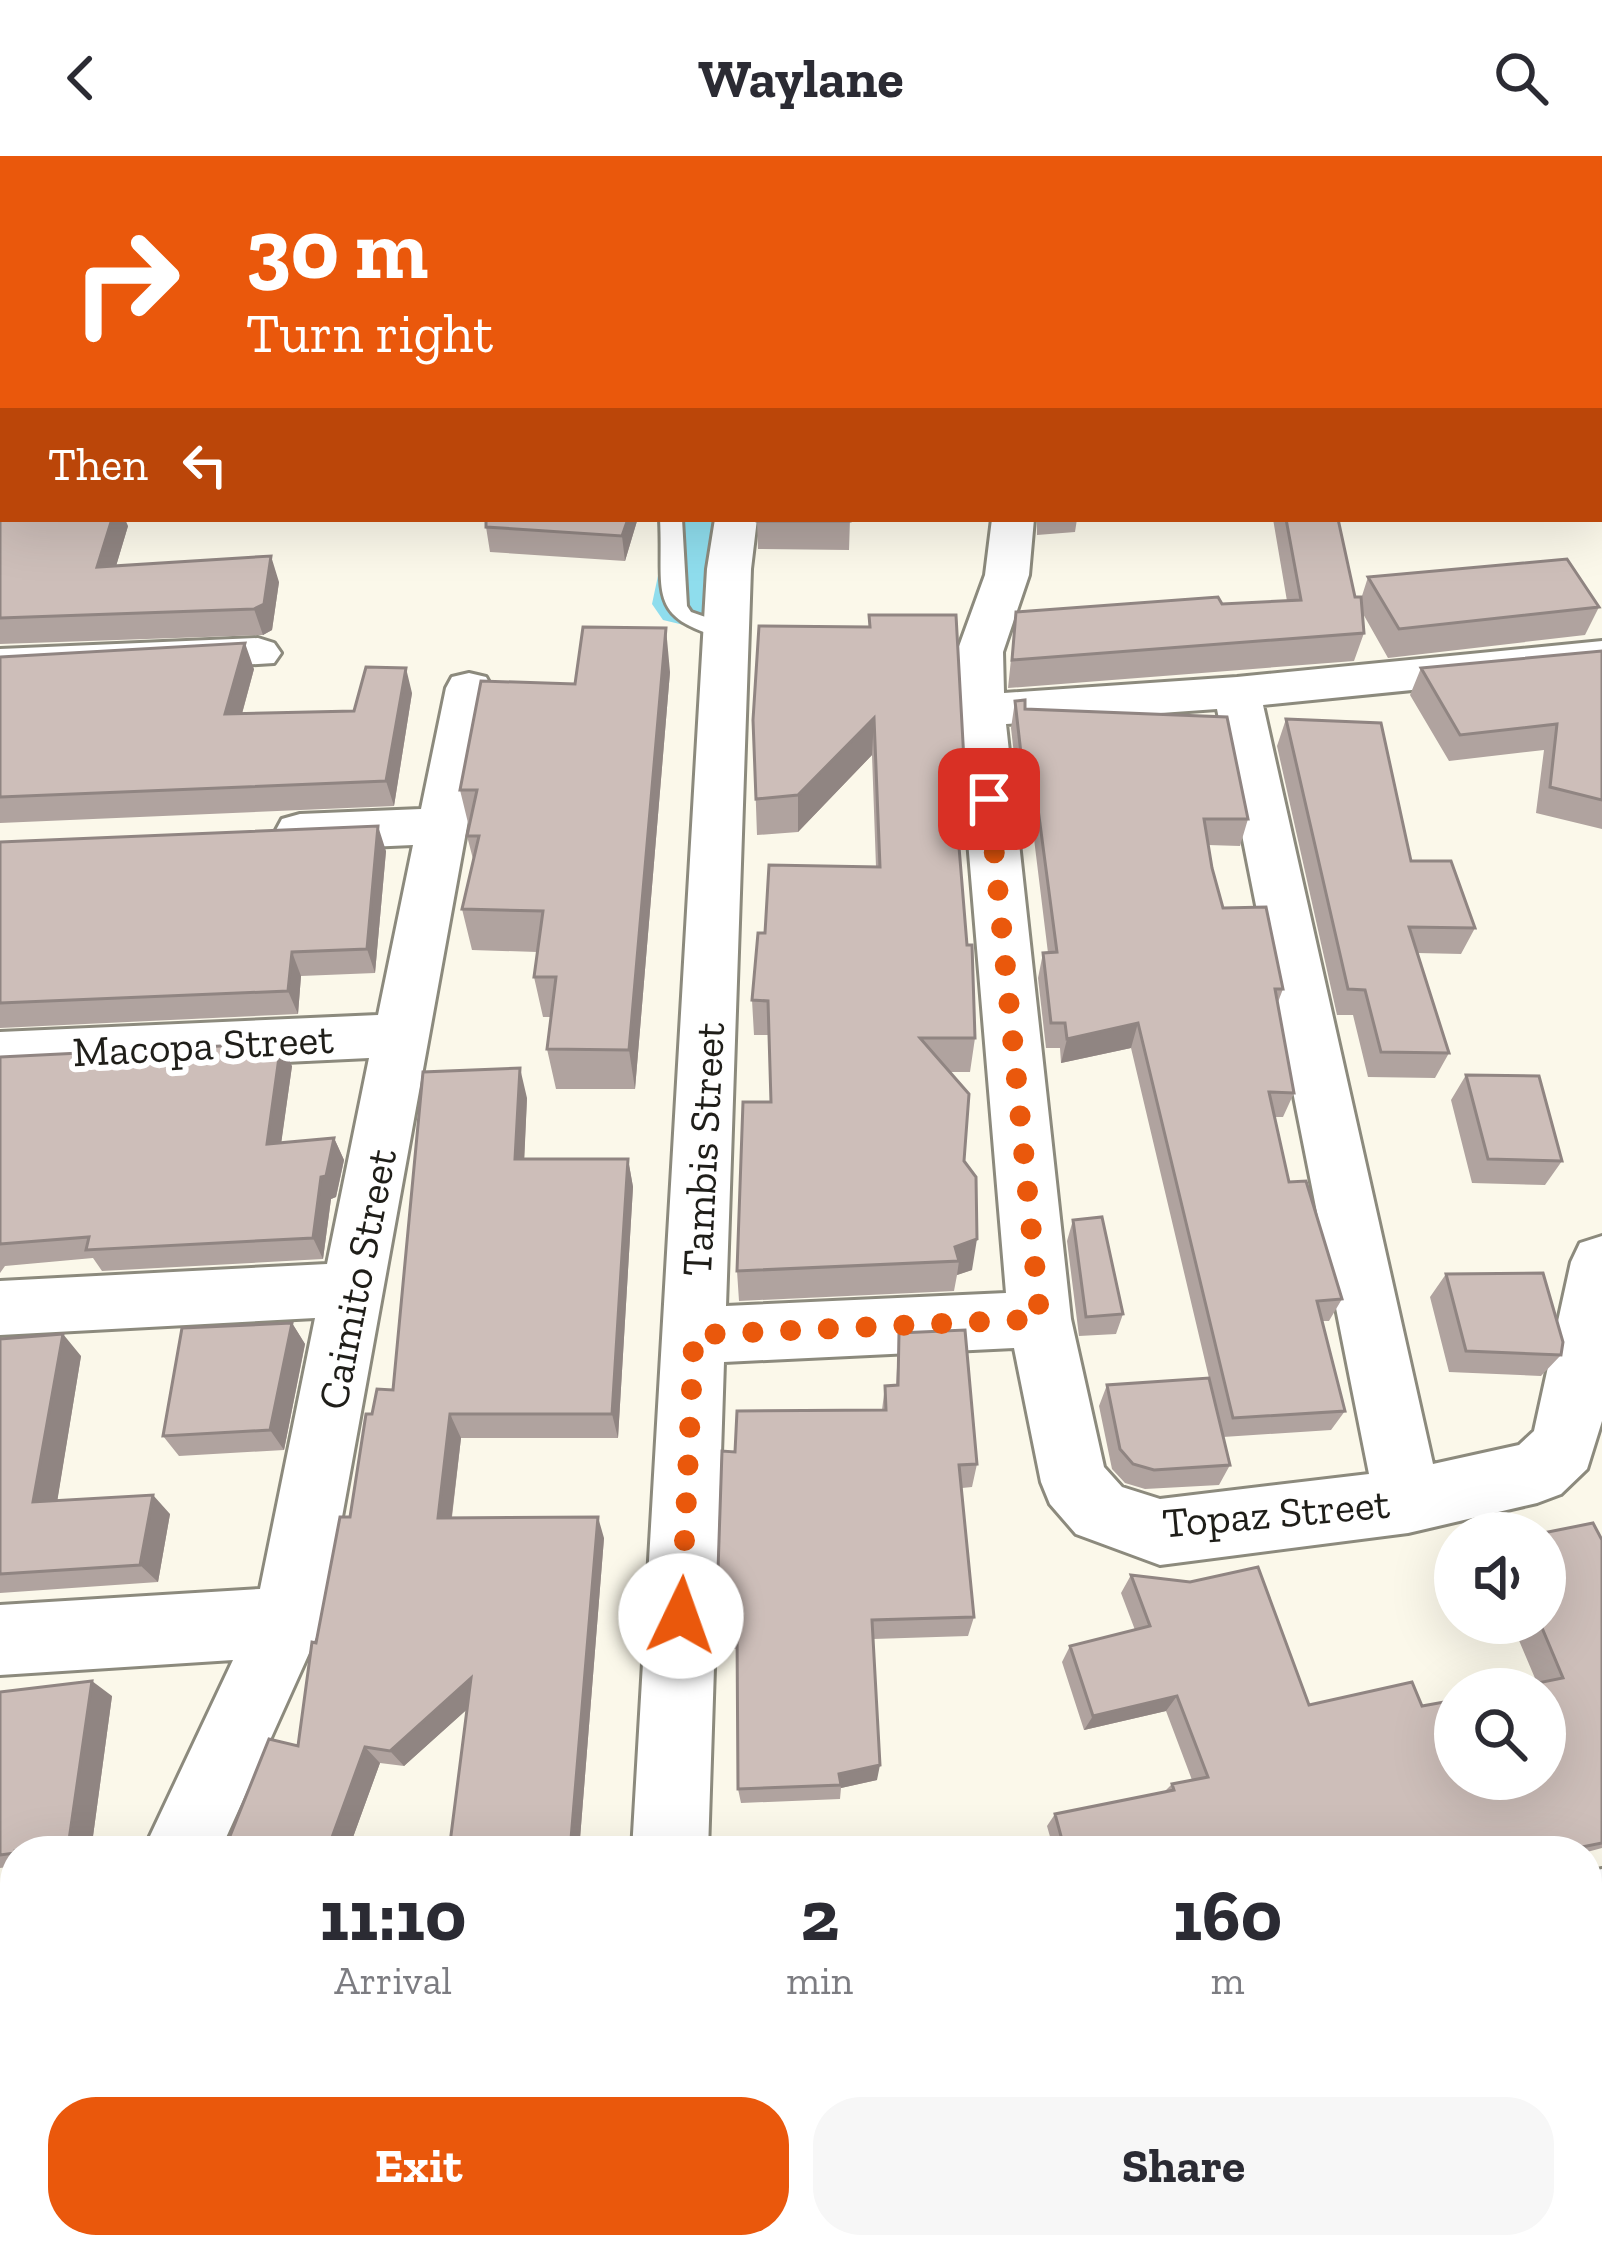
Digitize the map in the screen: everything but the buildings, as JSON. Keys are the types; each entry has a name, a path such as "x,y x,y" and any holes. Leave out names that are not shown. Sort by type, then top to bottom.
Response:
{"street":[{"name":"Tambis Street","path":"671,1836 726,632 736,522"},
{"name":"Topaz Street","path":"1013,522 1007,575 980,652 981,710 1040,1319 1075,1482 1100,1510 1160,1532 1408,1501 1537,1472 1564,1447 1602,1262"},
{"path":"0,664 258,653"},
{"path":"981,710 1237,692 1602,656"},
{"name":"Caimito Street","path":"188,1836 288,1622 469,688"},
{"path":"1237,692 1408,1501"},
{"path":"257,834 444,826"},
{"name":"Macopa Street","path":"0,1054 405,1035"},
{"path":"0,1308 355,1289"},
{"path":"694,1335 1040,1319"},
{"path":"0,1640 288,1622"}],"lane":[{"path":"671,522 676,606 683,617 726,632"}],"waterway":[{"path":"688,604 703,522"}],"route":[{"path":"681,1616 694,1335 1040,1319 989,799"}]}
